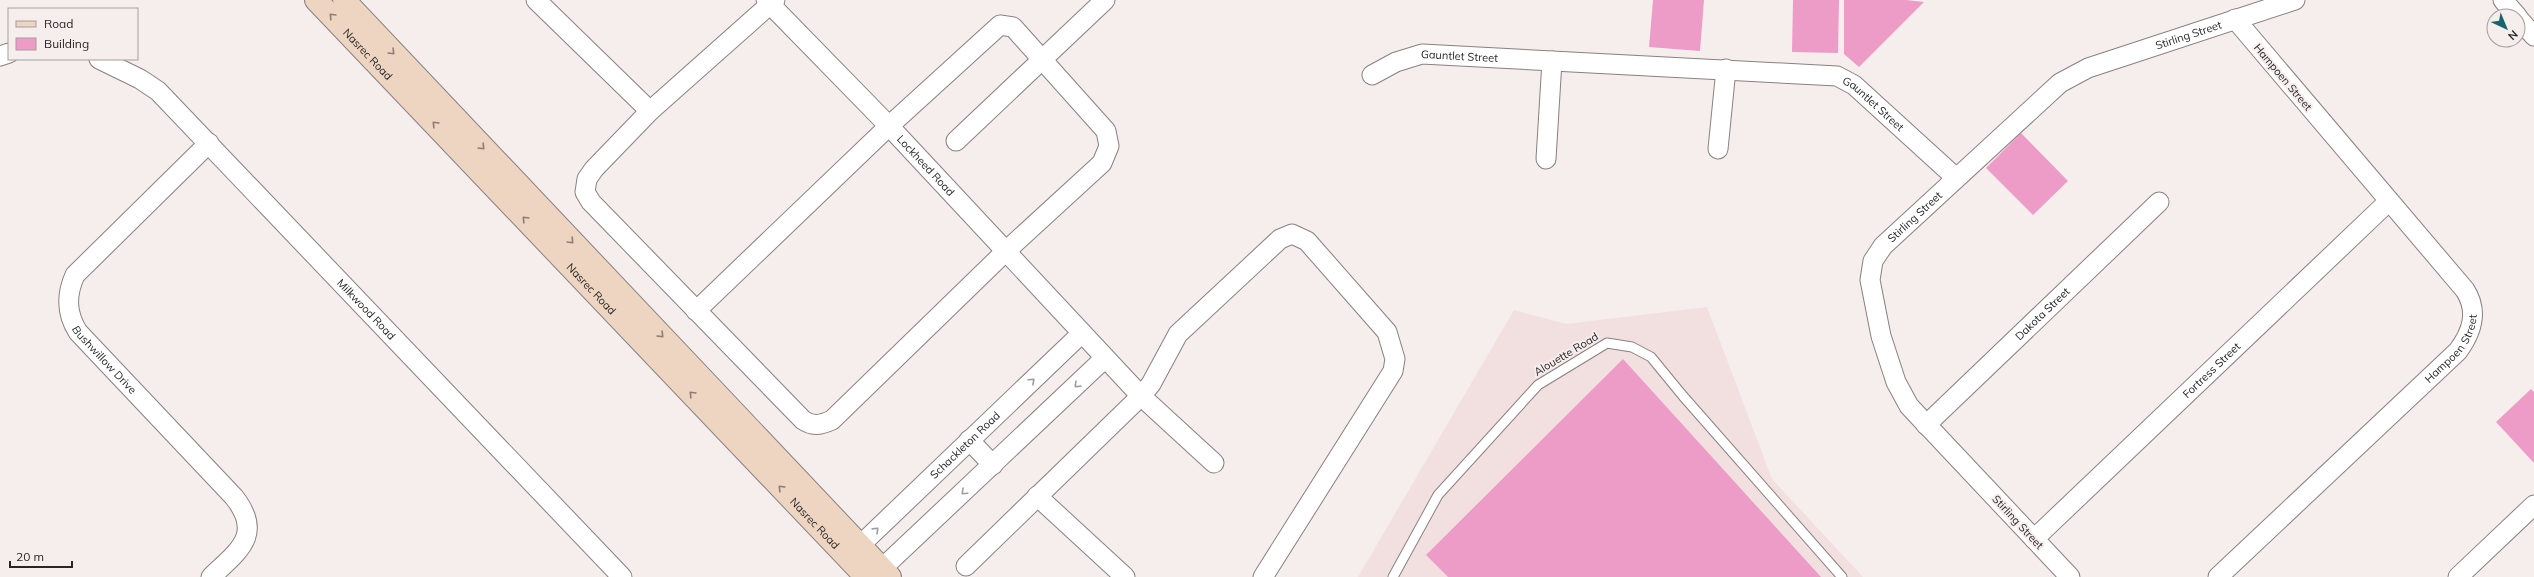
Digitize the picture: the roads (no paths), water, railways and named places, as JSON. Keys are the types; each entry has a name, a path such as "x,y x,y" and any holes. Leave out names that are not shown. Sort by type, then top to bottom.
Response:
{"main road":[{"name":"Nasrec Road","path":"316,0 878,575"},
{"name":"Nasrec Road","path":"344,0 854,551"}],"street":[{"path":"536,0 650,111"},
{"path":"956,141 1105,0"},
{"name":"Stirling Street","path":"2070,577 1909,406 1896,382 1881,336 1870,280 1873,261 1883,246 1955,177 2060,82 2088,68 2295,0"},
{"path":"2503,0 2510,8"},
{"path":"696,311 889,126 1000,25 1013,26 1106,131 1109,146 1102,163 1006,252 832,420 817,425 803,420 696,311 591,202 585,192 587,179 594,169 650,111 770,2"},
{"name":"Lockheed Road","path":"770,2 889,126 1141,396 1214,463"},
{"name":"Hampoen Street","path":"2218,577 2458,351 2469,334 2473,322 2471,299 2235,19"},
{"path":"2526,27 2534,36"},
{"name":"Gauntlet Street","path":"1372,75 1396,62 1422,54 1827,74 1845,79 1955,177"},
{"name":"Milkwood Road","path":"101,60 140,79 158,90 622,577"},
{"path":"1546,159 1552,61"},
{"path":"1718,149 1726,69"},
{"name":"Bushwillow Drive","path":"209,143 75,274 70,285 68,311 71,321 78,332 234,497 245,512 248,527 245,543 211,577"},
{"name":"Fortress Street","path":"2034,539 2389,201"},
{"name":"Dakota Street","path":"1926,425 2159,202"},
{"path":"966,566 1141,396 1151,384 1178,334 1287,236 1292,234 1307,241 1387,332 1395,359 1393,371 1263,577"},
{"name":"Schackleton Road","path":"854,551 1082,333"},
{"path":"878,575 1105,358"},
{"path":"969,440 993,465"},
{"path":"1037,496 1125,577"},
{"path":"2458,577 2534,505"}],"lane":[{"name":"Alouette Road","path":"1393,577 1438,495 1538,385 1607,343 1632,347 1651,356 1682,396 1842,577"}]}
